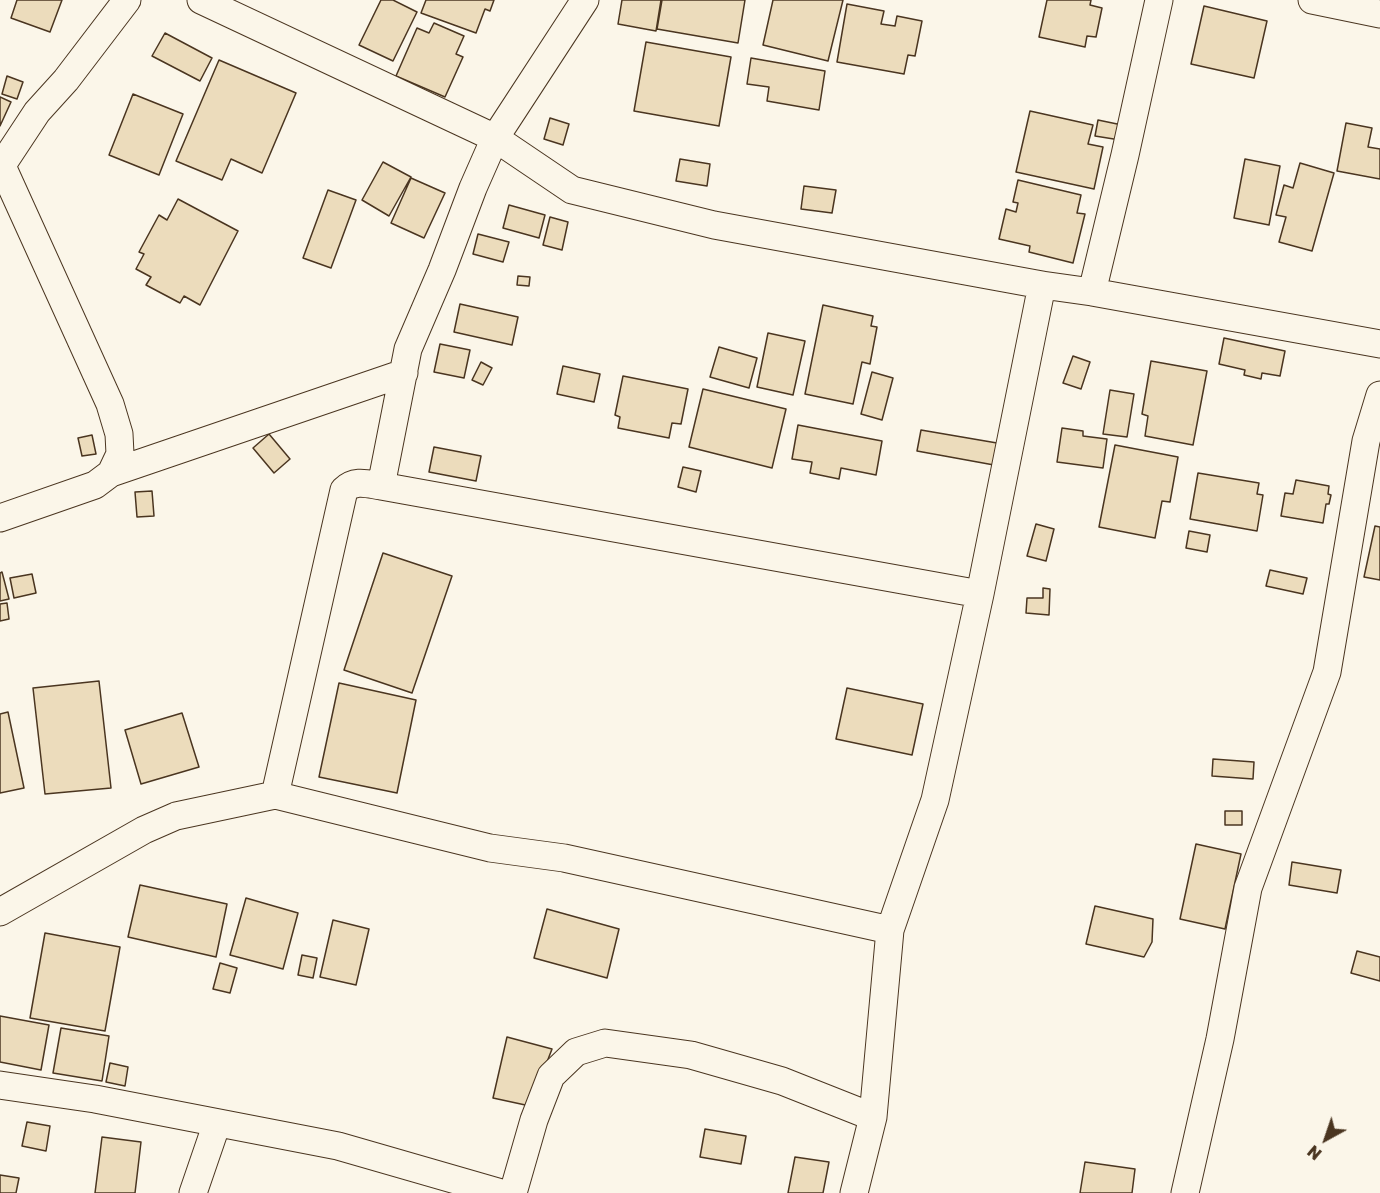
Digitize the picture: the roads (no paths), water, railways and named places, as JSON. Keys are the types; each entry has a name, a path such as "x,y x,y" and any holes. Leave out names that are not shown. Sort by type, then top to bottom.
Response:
{"street":[{"path":"111,473 120,454 119,434 110,404 1,167 37,112 66,80 127,0"},
{"path":"201,0 495,138 572,190 714,225 1380,344"},
{"path":"381,486 408,349 442,270 473,188 495,138 585,0"},
{"path":"1092,292 1159,0"},
{"path":"1312,0 1380,14"},
{"path":"854,1193 873,1117 890,930 935,800 981,594 1042,285"},
{"path":"0,518 95,485 111,473 404,373"},
{"path":"1185,1193 1220,1039 1248,888 1327,672 1366,441 1380,394"},
{"path":"275,795 345,490 351,484 381,486 981,594"},
{"path":"0,912 144,830 176,816 275,795 490,848 564,858 890,930"},
{"path":"513,1193 534,1120 551,1076 576,1052 605,1043 691,1054 782,1080 873,1117"},
{"path":"0,1085 95,1099 338,1146 501,1193"},
{"path":"193,1193 217,1123"}]}
